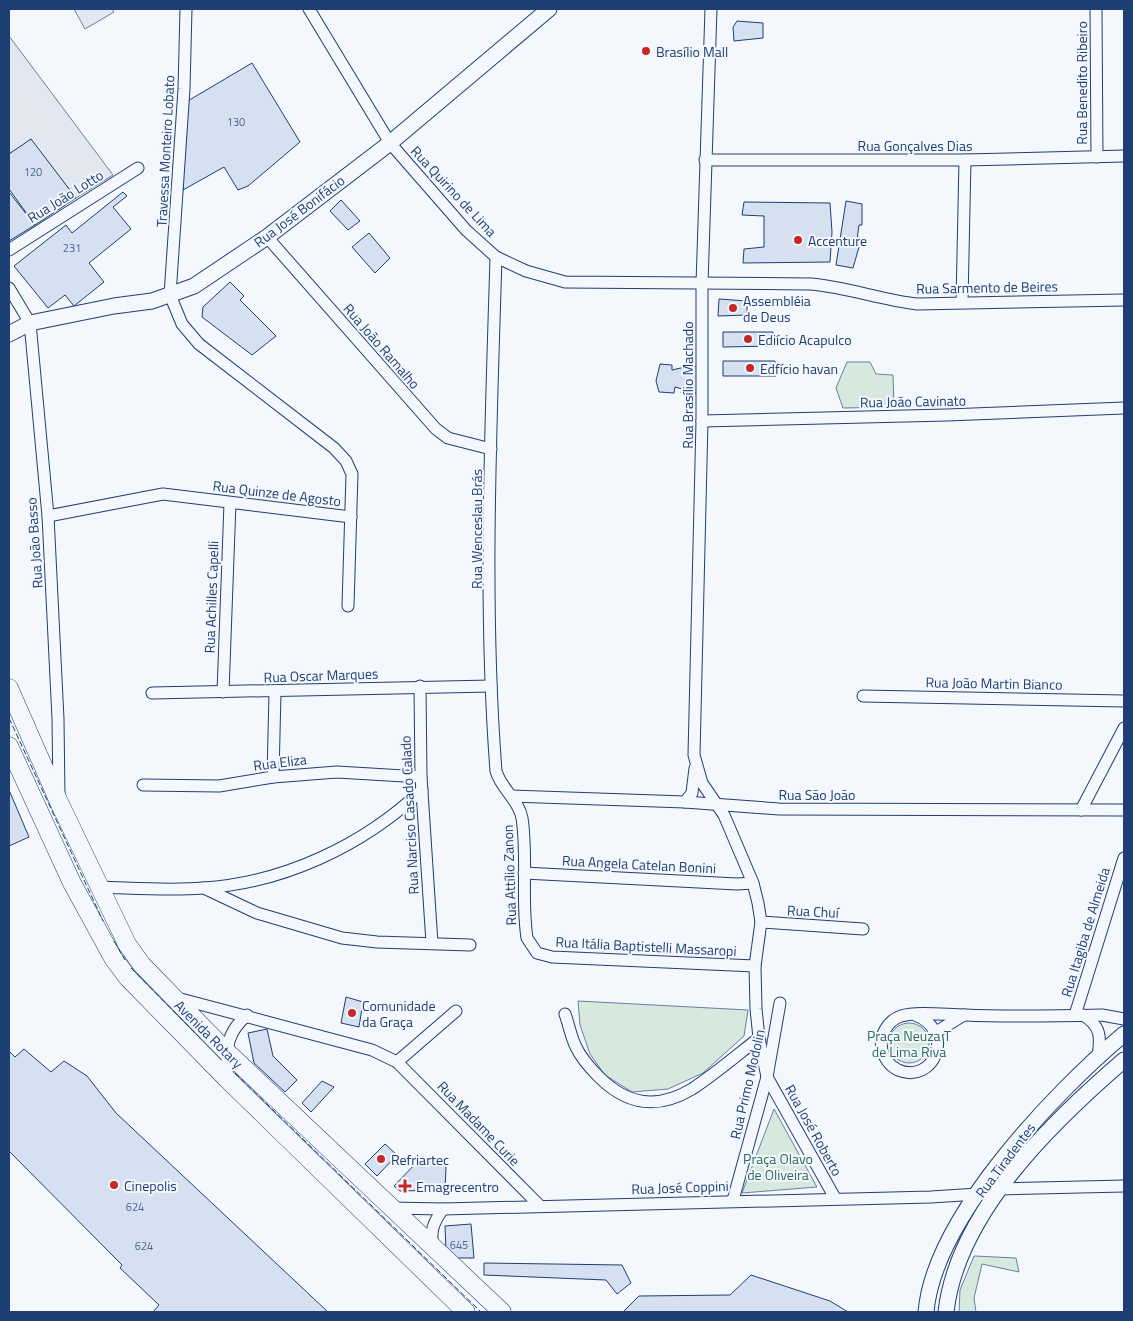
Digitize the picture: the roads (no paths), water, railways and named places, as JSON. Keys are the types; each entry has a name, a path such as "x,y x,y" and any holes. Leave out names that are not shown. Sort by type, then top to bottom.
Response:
{"main road":[{"name":"Rua José Bonifácio","path":"9,334 30,323 114,306 152,301 194,286 267,237 390,143 549,9"},
{"name":"Avenida Rotary","path":"9,688 59,802 127,944 142,965 227,1052 502,1312"},
{"name":"Avenida Rotary","path":"9,746 59,858 113,958 137,988 226,1079 466,1312"},
{"name":"Rua Tiradentes","path":"926,1312 932,1280 942,1255 962,1217 978,1194 1041,1112 1098,1056 1124,1034"},
{"name":"Rua Tiradentes","path":"946,1312 955,1268 970,1237 1000,1189 1061,1116 1124,1060"}],"street":[{"name":"Travessa Monteiro Lobato","path":"170,295 184,89 186,9"},
{"name":"Rua Quirino de Lima","path":"309,9 390,143 466,230 496,257 526,271 564,282 702,284"},
{"name":"Rua Brasílio Machado","path":"711,9 702,284 702,421 698,630 693,726 696,762 702,783 724,815 753,883 761,922 755,966 759,1038 767,1077"},
{"name":"Rua Benedito Ribeiro","path":"1096,9 1096,157"},
{"name":"Rua Gonçalves Dias","path":"705,160 966,160 1124,156"},
{"path":"962,302 966,160"},
{"name":"Rua João Lotto","path":"9,250 138,168"},
{"name":"Rua João Ramalho","path":"267,237 436,429 448,438 491,449"},
{"name":"Rua Wenceslau Brás","path":"496,257 491,449 491,686 496,771 499,781 511,796"},
{"name":"Rua Sarmento de Beires","path":"702,284 811,284 863,292 899,302 917,304 1124,300"},
{"name":"Rua João Basso","path":"9,288 30,323 48,516 58,719 59,802"},
{"name":"Rua Quinze de Agosto","path":"48,516 163,494 352,517 352,474 346,461 334,448 199,344 182,324 170,295"},
{"name":"Rua João Cavinato","path":"702,421 947,415 1124,408"},
{"name":"Rua Achilles Capelli","path":"223,692 230,503"},
{"path":"348,606 352,517"},
{"name":"Rua Oscar Marques","path":"152,693 275,692 420,686 491,686"},
{"name":"Rua Narciso Casado Calado","path":"420,686 421,777 432,943"},
{"path":"274,777 275,692"},
{"name":"Rua João Martin Bianco","path":"863,696 1124,701"},
{"path":"1080,810 1124,728"},
{"name":"Rua Brasílio Machado","path":"685,802 692,793 696,762"},
{"name":"Rua Eliza","path":"143,785 219,786 274,777 337,772 421,777"},
{"path":"100,887 204,888 268,877 315,860 379,827 422,790"},
{"name":"Rua São João","path":"511,796 685,802 778,809 1124,810"},
{"name":"Rua Attílio Zanon","path":"511,796 522,818 527,938 537,952"},
{"name":"Rua Itagiba de Almeida","path":"1079,1015 1124,858"},
{"name":"Rua Angela Catelan Bonini","path":"524,873 727,884 753,883"},
{"path":"204,888 257,913 342,938 377,942 470,945"},
{"name":"Rua Chuí","path":"761,922 863,929"},
{"name":"Rua Itália Baptistelli Massaropi","path":"537,952 552,957 755,966"},
{"name":"Rua Madame Curie","path":"172,997 247,1015 372,1050 397,1062 540,1206"},
{"name":"Rua Primo Modolin","path":"733,1200 767,1077 780,1003"},
{"path":"397,1062 456,1011"},
{"path":"565,1014 576,1048 590,1068 610,1088 623,1097 637,1101 656,1102 692,1089 759,1038"},
{"path":"226,1079 227,1052 233,1028 247,1015"},
{"path":"915,1016 931,1024 936,1032 938,1047 932,1061 927,1066 913,1072 898,1070 892,1066 883,1053 882,1038 884,1031 894,1020 908,1015 1102,1015 1124,1019"},
{"path":"936,1032 964,1015"},
{"path":"1079,1015 1096,1026 1100,1032 1098,1056"},
{"name":"Rua José Roberto","path":"767,1077 835,1198"},
{"name":"Rua José Coppini","path":"391,1208 442,1210 978,1194 1000,1189 1124,1186"},
{"path":"433,1248 431,1234 433,1224 442,1210"}],"place":[{"name":"Brasílio Mall","path":"646,51"},
{"name":"Accenture","path":"798,240"},
{"name":"Assembléia de Deus","path":"733,308"},
{"name":"Ediício Acapulco","path":"748,339"},
{"name":"Edfício havan","path":"750,368"},
{"name":"Comunidade da Graça","path":"352,1013"},
{"name":"Refriartec","path":"381,1159"},
{"name":"Cinepolis","path":"114,1185"},
{"name":"Emagrecentro","path":"405,1186"}],"park label":[{"name":"Praça Neuza T de Lima Riva","path":"909,1044"},
{"name":"Praça Olavo de Oliveira","path":"778,1166"}]}
